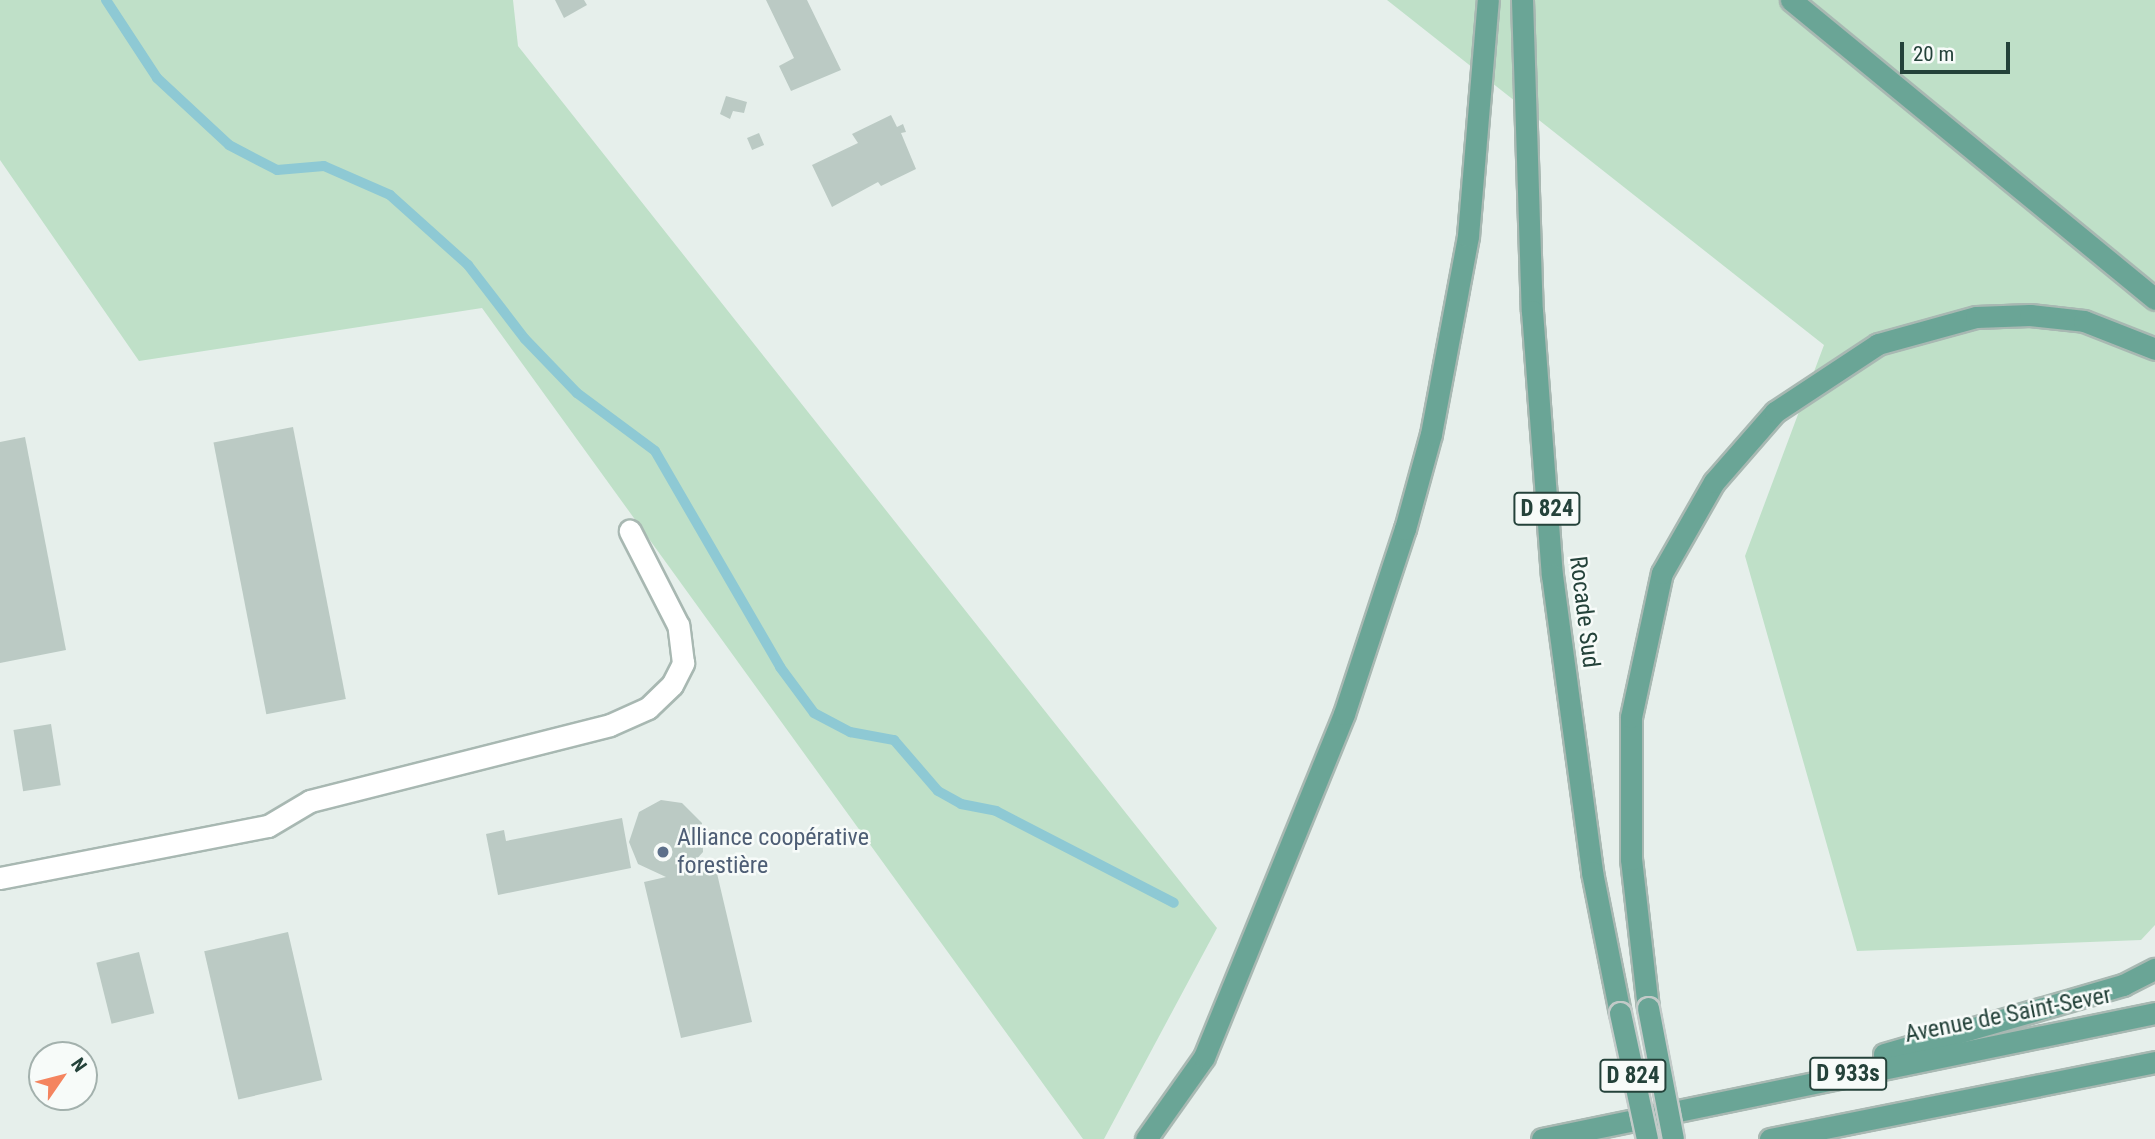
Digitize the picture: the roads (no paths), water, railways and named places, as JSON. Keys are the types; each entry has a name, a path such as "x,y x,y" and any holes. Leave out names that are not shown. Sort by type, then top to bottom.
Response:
{"main road":[{"path":"1146,1139 1204,1057 1344,714 1405,529 1431,434 1468,236 1489,0"},
{"name":"Rocade Sud","path":"1522,0 1532,311 1552,575 1592,872 1647,1139"},
{"path":"1791,0 2155,299"},
{"path":"1673,1139 1648,1008 1631,859 1631,717 1662,573 1714,482 1775,412 1878,344 1976,317 2030,315 2084,321 2155,348"},
{"path":"1747,1094 2123,985 2155,969"},
{"name":"Avenue de Saint-Sever","path":"1542,1139 1747,1094 2155,1013"},
{"name":"D 933s","path":"1770,1139 2155,1062"}],"street":[{"path":"0,878 268,826 310,801 610,725 648,708 672,685 683,663 678,625 630,531"}],"waterway":[{"path":"106,0 157,78 229,145 277,170 324,166 390,195 468,265 525,339 577,393 655,451 780,667 814,713 850,732 894,740 938,791 961,804 996,811 1174,903"}],"place":[{"name":"Alliance coopérative forestière","path":"663,852"}]}
